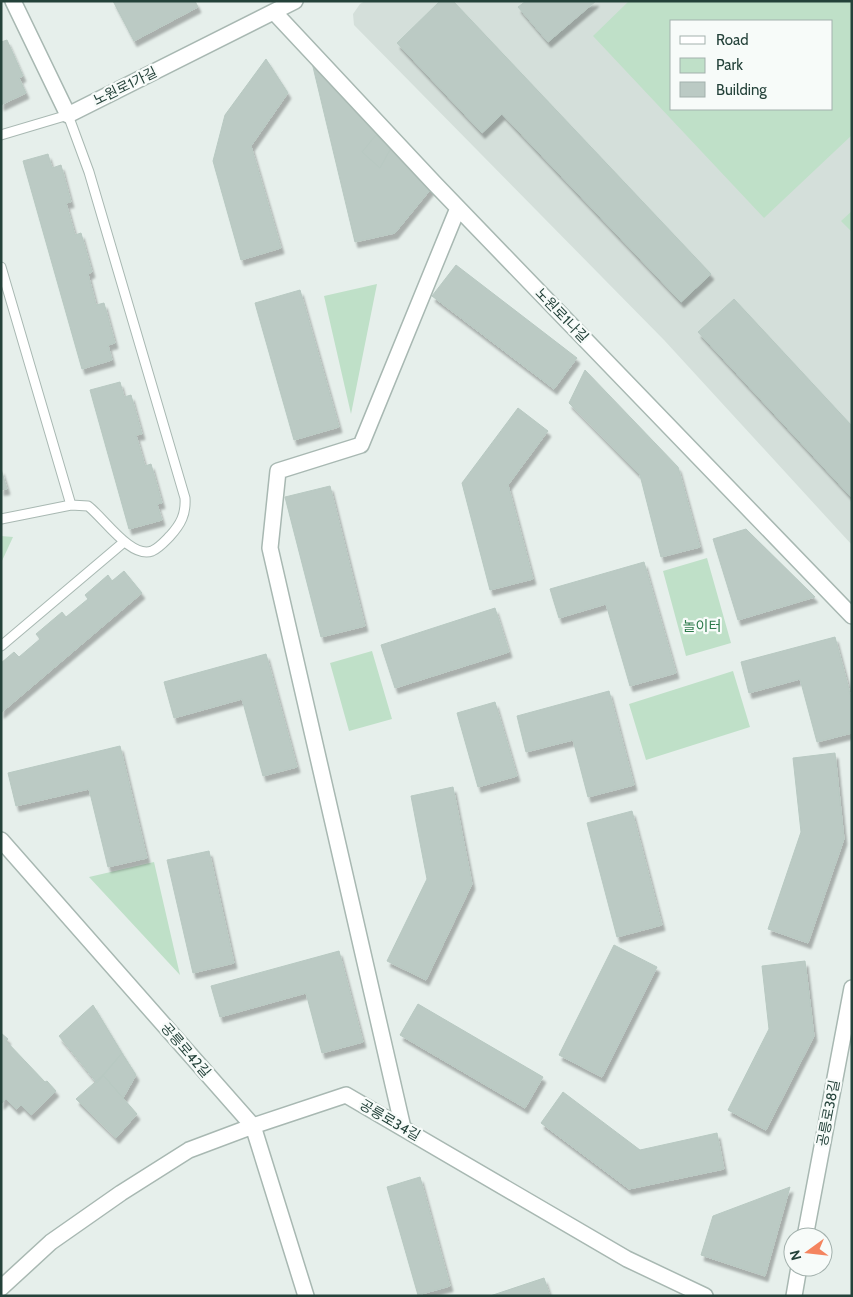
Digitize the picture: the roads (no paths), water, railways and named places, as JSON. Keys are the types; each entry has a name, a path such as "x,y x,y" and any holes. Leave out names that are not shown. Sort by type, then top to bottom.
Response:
{"street":[{"path":"13,1 68,115"},
{"name":"노원로1가길","path":"68,115 295,1"},
{"name":"노원로1나길","path":"274,12 458,208 852,616"},
{"path":"403,1128 270,548 278,471 361,445 458,208"},
{"name":"공릉로42길","path":"1,840 253,1126 306,1296"},
{"name":"공릉로38길","path":"807,1227 852,988"},
{"name":"공릉로34길","path":"1,1288 51,1242 121,1193 189,1150 346,1095 627,1259 705,1296"},
{"path":"794,1296 797,1277"}],"lane":[{"path":"1,135 68,115 89,172 185,498 186,511 181,522 160,546 152,551 144,552 132,548 124,542 88,506 71,505 1,519"},
{"path":"1,267 71,505"},
{"path":"1,646 124,542"}],"park label":[{"name":"놀이터","path":"702,626"}]}
